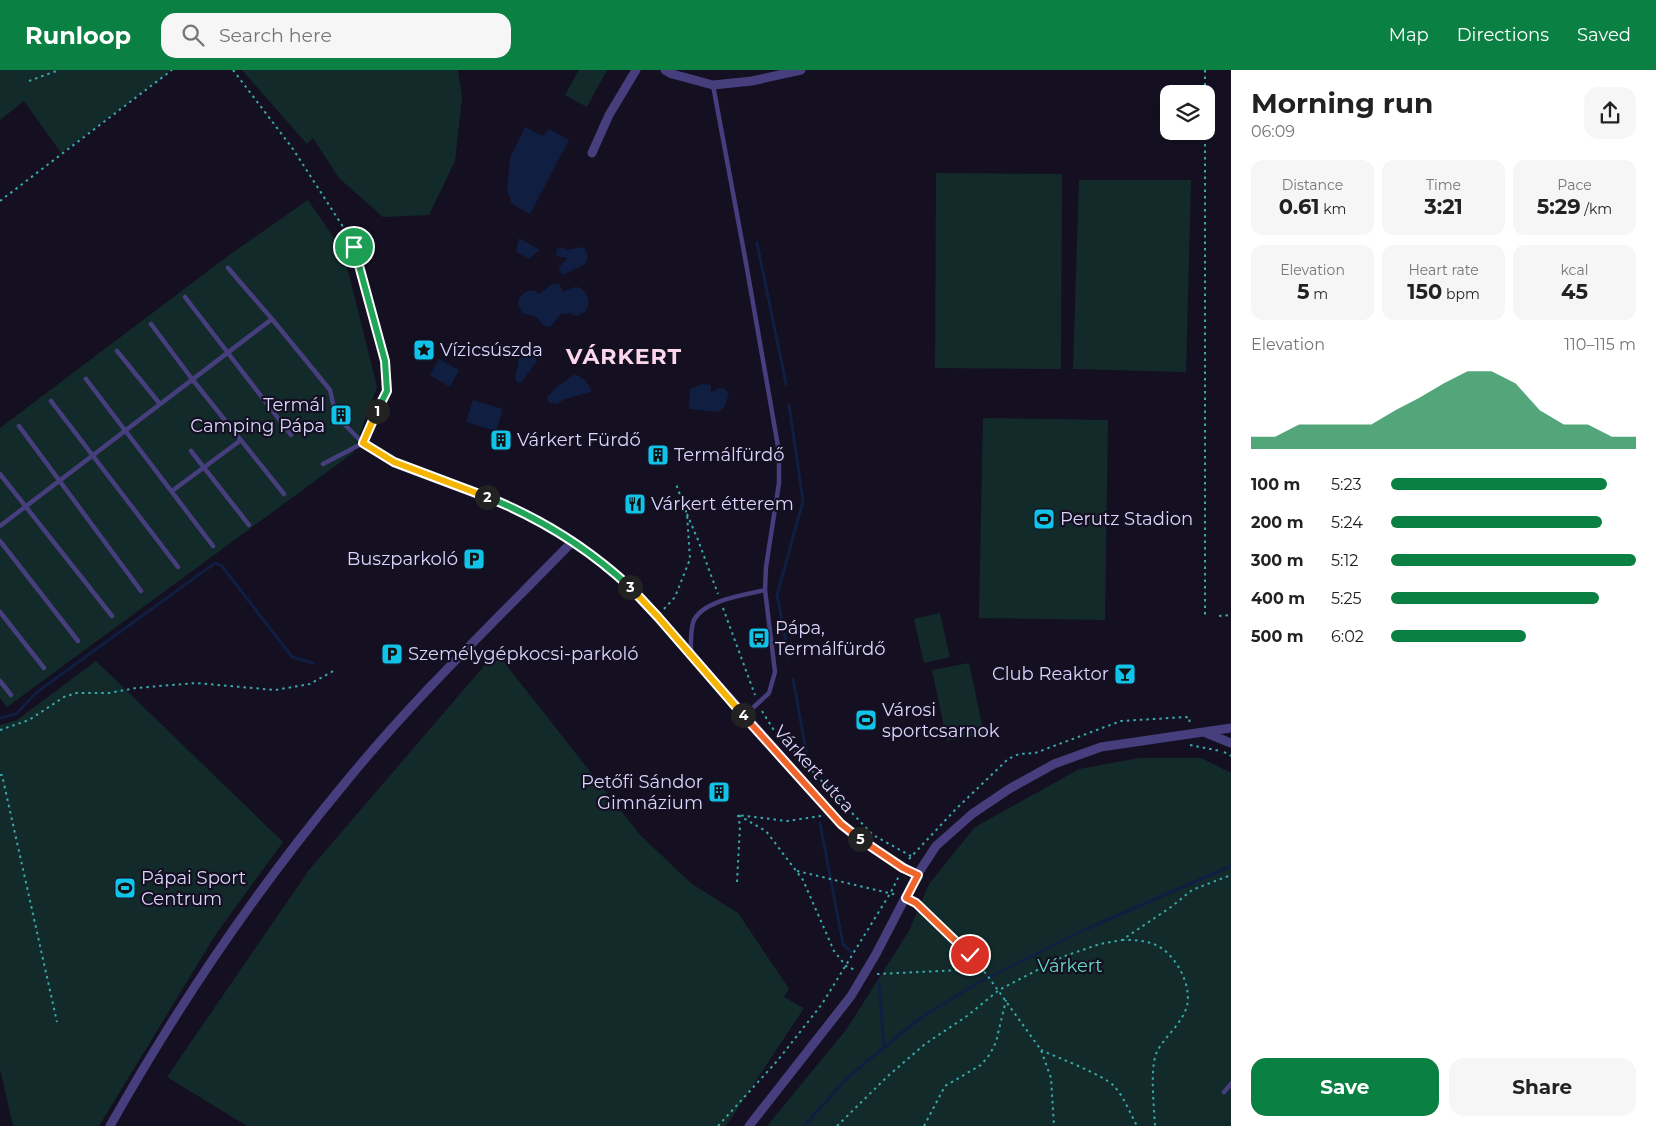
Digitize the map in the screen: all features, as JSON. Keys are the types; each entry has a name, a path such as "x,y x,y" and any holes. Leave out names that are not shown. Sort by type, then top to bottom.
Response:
{"street":[{"path":"592,153 608,115 636,70"},
{"path":"665,70 672,74 713,86 752,81 801,70"},
{"name":"Várkert utca","path":"363,443 394,462 514,508 573,541 612,570 658,617 841,824 866,844 903,868 918,875"},
{"path":"110,1126 139,1074 218,950 285,858 339,790 416,701 573,541"},
{"path":"749,1126 852,996 918,875 936,846 972,814 1009,788 1054,764 1101,747 1231,728"},
{"path":"1206,733 1231,743"}],"lane":[{"path":"713,86 779,452 780,483 766,566 765,590 775,672 769,693 744,716"},
{"path":"228,268 272,318 330,390 335,412"},
{"path":"185,297 292,435"},
{"path":"0,526 272,318"},
{"path":"151,324 192,379 284,494"},
{"path":"117,351 160,404"},
{"path":"86,379 213,546"},
{"path":"51,401 178,567"},
{"path":"323,464 363,443 344,425"},
{"path":"19,426 141,591"},
{"path":"172,491 241,440"},
{"path":"191,451 249,524"},
{"path":"0,474 112,616"},
{"path":"0,541 78,641"},
{"path":"691,655 691,633 694,621 704,610 720,601 765,590"},
{"path":"0,612 44,668"},
{"path":"0,680 11,696"},
{"path":"1224,1092 1231,1084"}],"path":[{"path":"29,81 59,70"},
{"path":"0,201 172,70"},
{"path":"233,70 293,149 354,247 385,361 387,391 363,443"},
{"path":"1205,70 1205,85"},
{"path":"1205,140 1205,616"},
{"path":"676,484 758,705 775,732 873,835 910,856"},
{"path":"658,617 674,598 690,559 687,514"},
{"path":"1218,616 1231,615"},
{"path":"0,730 29,720 64,697 76,693 109,693 136,688 196,683 275,690 310,684 335,670"},
{"path":"718,1126 778,1060 822,1004 891,892 910,856 1008,759 1019,754 1035,753 1121,721 1186,716 1190,718 1187,744 1223,751 1231,756"},
{"path":"0,775 2,774 57,1022"},
{"path":"738,815 787,821 832,814"},
{"path":"738,815 766,831 803,880 834,951 846,966 865,973 881,975 982,969"},
{"path":"737,882 740,826 738,815"},
{"path":"796,871 891,892 906,898 916,903 970,955 999,990 1041,1050 1051,1078 1054,1126"},
{"path":"1122,940 1172,907 1192,890 1231,876"},
{"path":"837,1126 888,1076 999,990 1062,957 1100,944 1122,940 1148,942 1166,951 1182,974 1187,991 1187,1008 1180,1021 1157,1052 1153,1065 1155,1126"},
{"path":"924,1126 945,1086 980,1065 990,1054 996,1042 1006,1000"},
{"path":"1041,1050 1112,1084 1122,1097 1137,1126"}],"green space":[{"path":"0,70 172,70 61,153 24,101 0,120"},
{"path":"242,70 458,70 462,98 455,161 429,215 383,217 339,178 313,138 307,144"},
{"path":"579,70 607,70 587,107 565,95"},
{"path":"936,173 1062,174 1061,369 935,368"},
{"path":"1079,180 1191,180 1186,372 1073,369"},
{"path":"308,200 343,251 377,387 353,453 7,707 0,698 0,428 232,253"},
{"name":"Perutz Stadion","path":"983,418 1108,420 1105,620 979,618"},
{"path":"940,613 950,657 924,663 914,619"},
{"path":"496,652 640,835 692,884 738,913 789,989 784,997 804,1008 726,1126 247,1126 167,1077 309,870"},
{"name":"Pápai Sport Centrum","path":"96,661 283,842 216,934 99,1126 13,1126 0,1069 0,725 17,720"},
{"path":"969,663 984,734 947,741 932,670"},
{"name":"Várkert","path":"1139,758 1201,758 1231,773 1231,1126 767,1126 846,1030 909,931 929,884 975,827 1079,769"}],"water":[{"path":"525,127 543,136 549,129 569,140 530,214 510,203 511,198 507,192 510,158"},
{"path":"519,238 540,250 529,259 516,252"},
{"path":"563,247 567,250 584,247 588,256 585,264 563,275 559,270 560,266 567,259 566,257 556,255 557,249"},
{"path":"552,284 559,284 563,292 575,287 583,290 587,297 588,305 587,309 576,316 569,313 561,314 550,327 544,326 537,317 522,313 518,304 519,298 525,292 534,290 539,294"},
{"path":"524,346 533,353 537,361 521,383 517,382 515,376 521,349"},
{"path":"439,359 459,370 450,387 430,375"},
{"path":"575,374 585,380 592,391 557,404 549,403 547,397 558,386"},
{"path":"703,384 711,385 711,393 718,388 724,389 729,393 725,406 718,412 689,409 690,389"},
{"path":"473,400 503,409 496,431 466,422"}],"waterway":[{"path":"757,243 786,384"},
{"path":"789,405 803,501 777,595 789,657"},
{"path":"0,718 16,714 37,692 215,563 222,566 292,657 313,663"},
{"path":"793,679 808,761"},
{"path":"820,823 843,944 851,952"},
{"path":"804,1126 848,1077 920,1018 976,984 1084,930 1231,866"},
{"path":"879,983 884,1047"}],"place":[{"name":"Vízicsúszda","path":"424,350"},
{"name":"Termál Camping Pápa","path":"341,415"},
{"name":"Várkert Fürdő","path":"501,440"},
{"name":"Termálfürdő","path":"658,455"},
{"name":"Várkert étterem","path":"635,504"},
{"name":"Perutz Stadion","path":"1044,519"},
{"name":"Buszparkoló","path":"474,559"},
{"name":"Pápa, Termálfürdő","path":"759,638"},
{"name":"Személygépkocsi-parkoló","path":"392,654"},
{"name":"Club Reaktor","path":"1125,674"},
{"name":"Városi sportcsarnok","path":"866,720"},
{"name":"Petőfi Sándor Gimnázium","path":"719,792"},
{"name":"Pápai Sport Centrum","path":"125,888"}],"district":[{"name":"VÁRKERT","path":"624,356"}],"route":[{"path":"354,247 385,361 387,391 363,443 394,462 461,486 514,508 573,541 612,570 658,617 841,824 866,844 903,868 918,875 906,898 916,903 970,955"}]}
